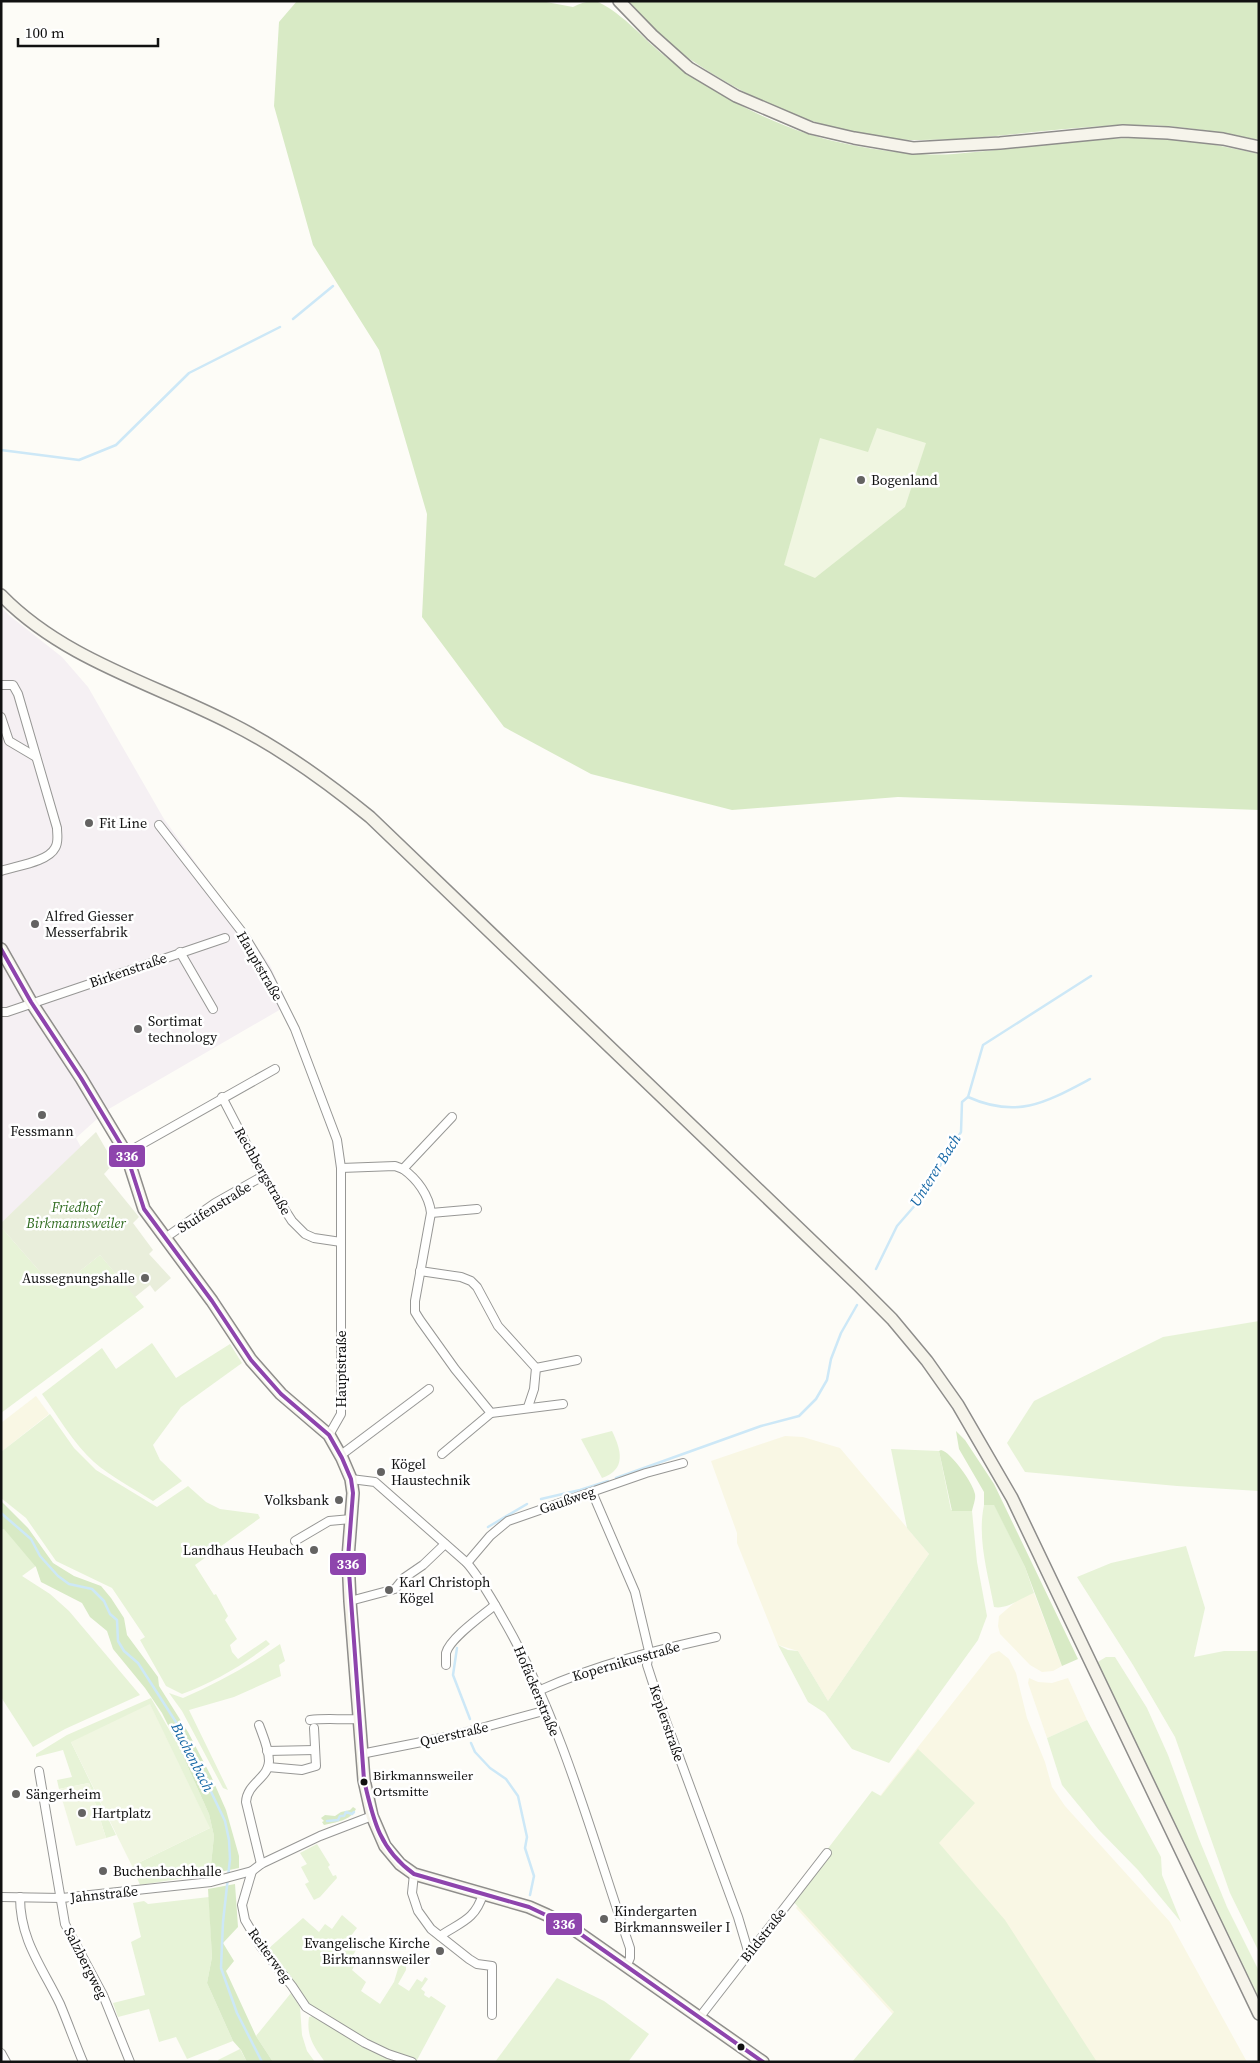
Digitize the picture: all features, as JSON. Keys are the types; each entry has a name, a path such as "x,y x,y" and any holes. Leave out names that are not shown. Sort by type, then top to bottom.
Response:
{"street":[{"path":"620,1 652,35 689,68 736,96 811,128 854,138 914,148 1000,143 1123,131 1168,132 1223,139 1259,147"},
{"path":"1,595 32,622 67,646 112,669 232,724 270,745 307,768 370,817 892,1319 927,1361 958,1405 1012,1498 1259,2014"},
{"path":"1,685 13,685 18,694 57,828 58,840 56,848 41,859 1,870"},
{"path":"1,717 8,741 36,757"},
{"name":"Hauptstraße","path":"159,825 242,932 267,973 295,1029 337,1140 341,1168 341,1414 329,1435"},
{"name":"Birkenstraße","path":"1,1012 7,1012 31,1002 225,938"},
{"path":"1,949 31,1002 81,1078 126,1153 144,1209 212,1301 251,1360 281,1394 329,1435 341,1455 351,1479 353,1493 348,1558 361,1754 364,1780 372,1816 385,1846 400,1864 414,1874 529,1907 569,1926 762,2062"},
{"path":"180,952 213,1009"},
{"path":"126,1153 274,1068"},
{"name":"Rechbergstraße","path":"222,1097 263,1176 292,1221 305,1234 322,1240 341,1242"},
{"path":"404,1169 452,1117"},
{"path":"341,1168 396,1166 404,1169 412,1175 430,1202 431,1213 420,1271 415,1312 455,1369 491,1413"},
{"name":"Stuifenstraße","path":"165,1238 215,1203 263,1176"},
{"path":"431,1213 477,1208"},
{"path":"420,1271 461,1277 477,1287 498,1326 536,1368 534,1389 528,1408"},
{"path":"536,1368 577,1360"},
{"path":"341,1455 429,1389"},
{"path":"442,1454 491,1413 563,1404"},
{"name":"Gaußweg","path":"467,1563 490,1536 508,1522 592,1492 683,1463"},
{"name":"Hofäckerstraße","path":"351,1479 375,1482 467,1563 479,1577 520,1649 572,1776 630,1948 630,1958 626,1968"},
{"name":"Keplerstraße","path":"592,1492 635,1592 649,1651 647,1665 738,1917 748,1954"},
{"path":"295,1541 329,1521 350,1520"},
{"path":"350,1600 396,1589 404,1578 423,1565 445,1544"},
{"path":"446,1665 446,1652 449,1647 495,1605"},
{"name":"Kopernikusstraße","path":"538,1691 576,1674 649,1651 716,1637"},
{"name":"Querstraße","path":"361,1754 452,1736 546,1710"},
{"path":"310,1720 325,1718 337,1720 358,1719"},
{"path":"259,1725 267,1751 268,1767 247,1795 252,1829 261,1864"},
{"path":"268,1767 302,1770 316,1766 314,1728"},
{"path":"267,1751 315,1750"},
{"name":"Salzbergweg","path":"39,1771 65,1924 102,1995 130,2062"},
{"name":"Jahnstraße","path":"1,1896 62,1898 211,1882 252,1871 261,1864 320,1836 372,1816"},
{"name":"Bildstraße","path":"699,2018 827,1853"},
{"name":"Reiterweg","path":"252,1871 242,1905 245,1920 261,1947 306,2007 365,2043 388,2054 412,2062"},
{"path":"414,1874 412,1898 426,1924 469,1959 477,1964 492,1966 492,2015"},
{"path":"440,1936 467,1920 479,1908 483,1894"},
{"path":"20,1897 20,1915 29,1946 60,2004 83,2062"},
{"path":"1,2052 6,2062"}],"shaded area":[{"path":"1,607 62,657 88,687 164,819 270,965 288,1005 107,1110 76,1138 81,1147 1,1223"},
{"path":"36,1396 49,1414 1,1452 1,1423"},
{"path":"785,1436 803,1437 840,1448 929,1554 828,1701 798,1651 778,1645 737,1543 737,1533 711,1461"},
{"path":"1034,1593 1062,1666 1053,1671 1042,1672 1030,1665 1000,1634 998,1626 999,1616 1021,1597"},
{"path":"999,1651 1009,1659 1016,1673 1027,1718 1045,1762 1052,1787 1065,1806 1170,1922 1247,2062 869,2062 900,2022 796,1908 889,1784 991,1654"},
{"path":"1029,1678 1038,1682 1052,1683 1068,1678 1087,1720 1047,1738 1028,1683"}],"green space":[{"path":"297,1 541,1 573,7 585,2 598,2 617,14 682,69 734,102 808,134 880,150 937,155 1077,141 1164,138 1218,145 1259,154 1259,810 898,797 732,810 591,774 504,727 422,617 427,514 379,350 313,245 274,106 279,22"},
{"path":"628,1 1259,1 1259,140 1229,134 1154,125 1084,127 975,138 920,140 895,139 843,130 818,123 768,104 696,64 648,25"},
{"name":"Bogenland","path":"877,428 926,443 905,507 815,578 784,565 820,438 868,452"},
{"name":"Friedhof Birkmannsweiler","path":"96,1132 114,1163 104,1174 139,1217 133,1223 153,1250 149,1254 171,1278 155,1292 150,1285 135,1297 100,1255 56,1290 1,1227 1,1223"},
{"path":"1,1227 56,1290 100,1255 144,1307 1,1413"},
{"path":"1259,1321 1259,1491 1177,1486 1025,1472 1007,1443 1034,1401 1163,1337"},
{"path":"152,1343 176,1378 230,1344 242,1363 181,1407 153,1445 160,1460 182,1481 153,1501 115,1478 86,1455 42,1394 102,1348 116,1369"},
{"path":"50,1414 74,1448 96,1470 157,1507 188,1486 206,1502 220,1509 258,1514 260,1518 195,1565 214,1595 216,1594 228,1616 225,1620 237,1639 230,1645 232,1652 238,1659 266,1640 270,1644 228,1672 182,1694 166,1686 140,1640 145,1637 112,1588 56,1561 26,1518 1,1498 1,1452"},
{"path":"612,1431 618,1445 619,1464 615,1470 602,1478 581,1439"},
{"path":"956,1431 965,1440 994,1484 1078,1659 1062,1666 1025,1567 994,1505 984,1505 984,1492 959,1449"},
{"path":"891,1449 939,1451 951,1510 972,1511 977,1562 987,1616 978,1640 889,1763 852,1749 825,1713 808,1702 778,1645 788,1650 798,1651 828,1701 929,1554 907,1528"},
{"path":"941,1450 956,1462 970,1483 975,1496 972,1511 952,1511 939,1451"},
{"path":"1,1501 28,1528 53,1563 74,1576 101,1586 124,1618 127,1635 158,1677 159,1686 188,1732 211,1776 226,1810 239,1856 239,1868 210,1874 214,1836 209,1814 162,1713 145,1688 113,1649 107,1631 90,1617 82,1603 41,1582 36,1567 4,1529 1,1529"},
{"path":"994,1504 1025,1567 1034,1593 1004,1607 994,1607 984,1556 982,1518 984,1505"},
{"path":"1,1523 40,1563 22,1576 50,1594 69,1611 140,1695 65,1729 33,1747 1,1697"},
{"path":"1186,1546 1205,1608 1194,1657 1224,1651 1259,1651 1259,1952 1230,1893 1175,1737 1133,1665 1077,1577 1111,1563"},
{"path":"280,1644 285,1661 279,1665 281,1676 234,1697 189,1710 228,1790 223,1788 182,1711 169,1693 183,1698 233,1674"},
{"path":"1106,1657 1115,1657 1147,1708 1168,1755 1227,1907 1259,1971 1259,2004 1096,1663"},
{"path":"151,1698 178,1745 209,1814 214,1836 210,1874 140,1885 132,1866 210,1828 71,1742 116,1835 106,1838 89,1783 59,1789 57,1780 72,1777 63,1750 36,1757 36,1754 67,1735"},
{"path":"150,1704 210,1828 132,1866 71,1742"},
{"path":"1087,1720 1161,1857 1162,1875 1181,1922 1138,1870 1099,1830 1062,1785 1047,1738"},
{"path":"918,1749 975,1803 939,1843 1005,1920 1097,2062 852,2062 894,2012 790,1898 872,1791 881,1796"},
{"name":"Hartplatz","path":"89,1783 106,1838 76,1846 59,1789"},
{"path":"353,1807 356,1809 346,1819 324,1825 322,1822 324,1821 321,1818 325,1815 335,1816"},
{"path":"317,1844 330,1865 328,1867 333,1876 336,1875 337,1878 320,1897 314,1900 305,1884 309,1882 301,1867 307,1864 300,1853"},
{"path":"235,1884 238,1927 223,1943 234,1961 226,1971 256,2036 273,2062 247,2062 241,2050 233,2041 207,1983 212,1957 208,1889"},
{"path":"209,1897 212,1957 207,1983 233,2041 187,2059 176,2037 159,2042 149,2009 118,2017 113,2003 145,1995 131,1942 141,1937 133,1903 144,1901 148,1904"},
{"path":"342,1915 357,1928 347,1941 356,1950 350,1961 355,1965 352,1970 366,1982 361,1991 380,2004 394,1982 401,1959 406,1964 406,1970 398,1984 409,1991 417,1979 422,1982 425,1977 428,1979 421,1989 425,1992 424,1995 429,1998 431,1996 446,2006 417,2060 388,2051 354,2033 309,2005 268,1949 303,1918 319,1932 325,1924 332,1929"},
{"path":"557,1978 604,2001 649,2034 628,2062 495,2062"},
{"path":"291,1993 300,2007 302,2035 307,2051 315,2062 273,2062 256,2036"},
{"path":"313,2016 362,2045 399,2062 325,2062 314,2046 310,2036 309,2017"},
{"path":"240,2049 247,2062 219,2062 218,2060"}],"waterway":[{"path":"293,319 333,286"},
{"path":"1,450 79,460 116,445 189,373 280,327"},
{"name":"Unterer Bach","path":"876,1269 897,1226 917,1203 961,1132 962,1102 968,1097 983,1045 1091,976"},
{"path":"968,1097 985,1104 1001,1107 1030,1105 1059,1095 1090,1079"},
{"name":"Unterer Bach","path":"616,1478 761,1426 799,1416 816,1399 827,1380 831,1359 841,1333 857,1305"},
{"name":"Unterer Bach","path":"541,1499 608,1481"},
{"name":"Unterer Bach","path":"488,1527 527,1504"},
{"name":"Buchenbach","path":"1,1513 31,1539 40,1556 58,1576 69,1584 92,1589 104,1601 110,1614 117,1620 118,1641 124,1651 138,1663 183,1733 225,1821 230,1859 223,1922 221,1968 237,2013 262,2062"},
{"name":"Unterer Bach","path":"457,1648 453,1675 470,1719"},
{"name":"Unterer Bach","path":"471,1743 475,1752 490,1768 506,1779 518,1796 527,1837 525,1848 534,1876 530,1895"},
{"path":"327,1821 338,1820 346,1812 352,1814 354,1812"}],"transit line":[{"name":"336","path":"1,949 31,1002 81,1078 126,1153 144,1209 212,1301 251,1360 281,1394 329,1435 342,1458 351,1479 353,1493 348,1558 364,1780 371,1808 385,1844 402,1864 414,1874 529,1907 569,1926 763,2062"}],"place":[{"name":"Bogenland","path":"861,480"},
{"name":"Fit Line","path":"89,823"},
{"name":"Alfred Giesser Messerfabrik","path":"35,924"},
{"name":"Sortimat technology","path":"138,1029"},
{"name":"Fessmann","path":"42,1115"},
{"name":"Aussegnungshalle","path":"145,1278"},
{"name":"Kögel Haustechnik","path":"381,1472"},
{"name":"Volksbank","path":"339,1500"},
{"name":"Landhaus Heubach","path":"314,1550"},
{"name":"Karl Christoph Kögel","path":"389,1590"},
{"name":"Birkmannsweiler Ortsmitte","path":"364,1782"},
{"name":"Sängerheim","path":"16,1794"},
{"name":"Hartplatz","path":"82,1813"},
{"name":"Buchenbachhalle","path":"103,1871"},
{"name":"Kindergarten Birkmannsweiler I","path":"604,1919"},
{"name":"Evangelische Kirche Birkmannsweiler","path":"440,1951"}]}
